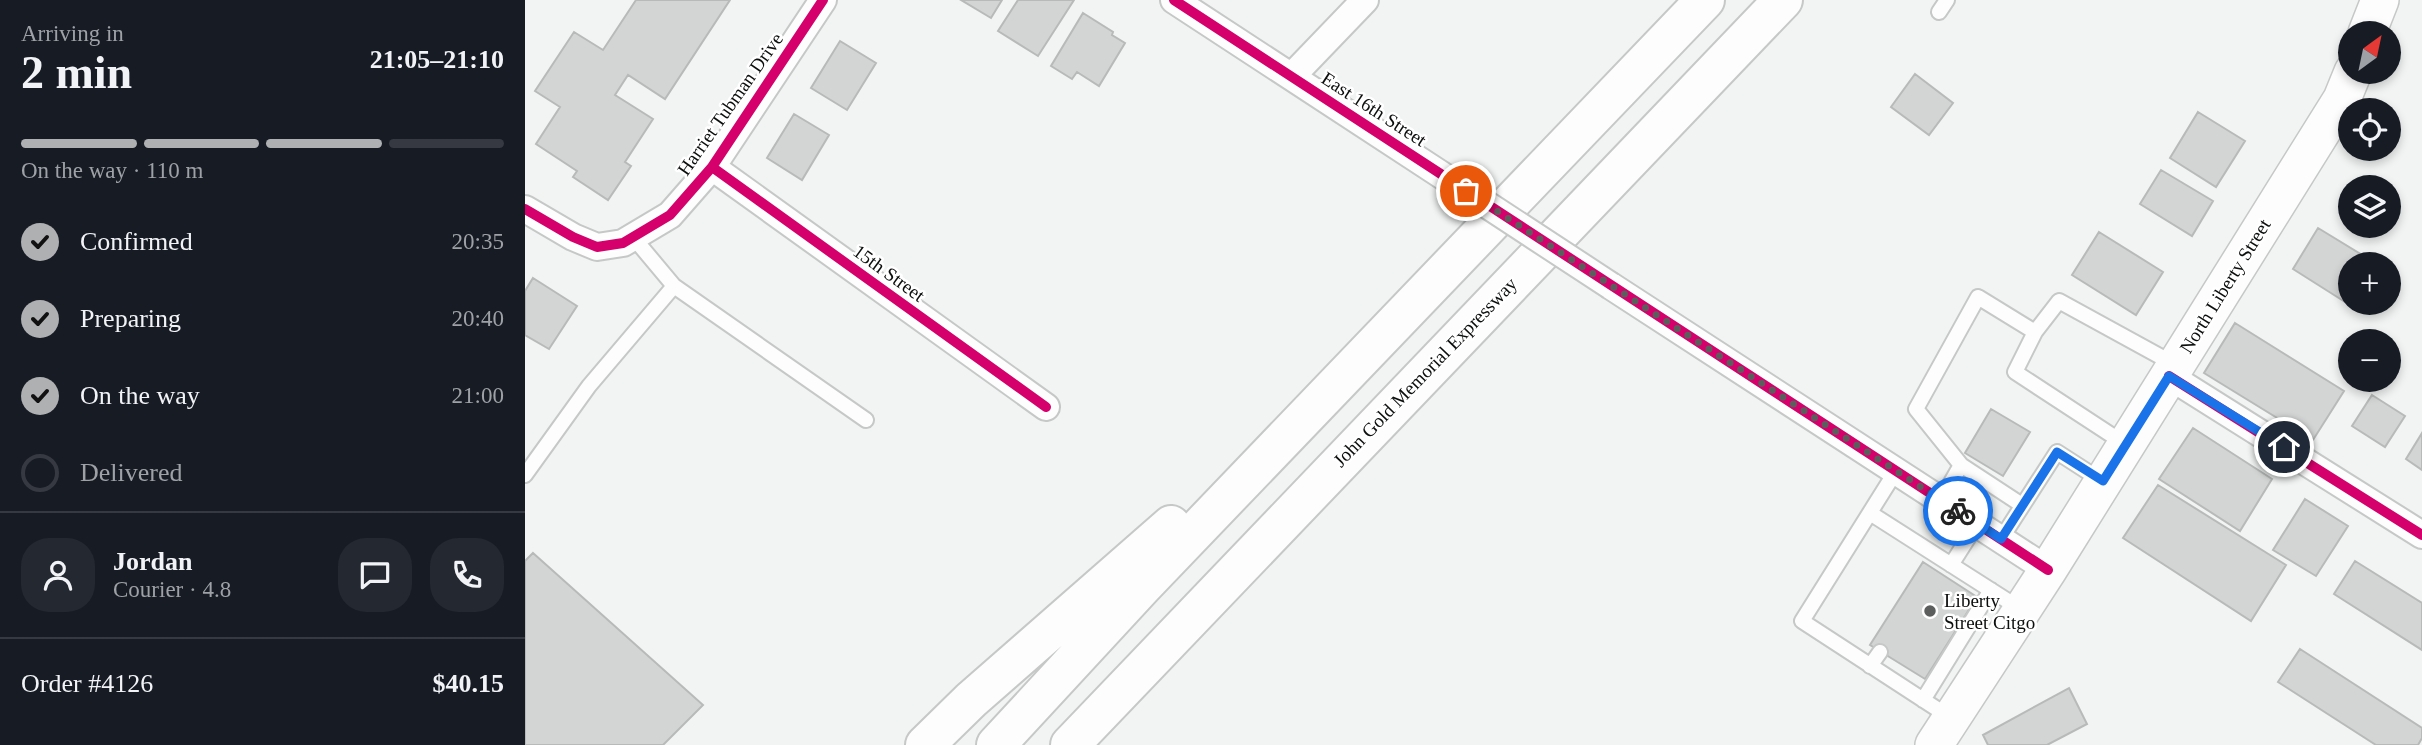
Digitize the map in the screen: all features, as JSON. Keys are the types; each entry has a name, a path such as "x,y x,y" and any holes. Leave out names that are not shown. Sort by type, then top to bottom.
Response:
{"highway":[{"path":"996,745 1142,587 1705,0"},
{"name":"John Gold Memorial Expressway","path":"1070,745 1783,0"},
{"path":"925,745 971,700 1359,359"}],"main road":[{"path":"2371,21 2379,0"},
{"name":"North Liberty Street","path":"1936,721 2022,610 2342,99 2348,84"}],"street":[{"name":"Harriet Tubman Drive","path":"628,240 670,215 712,167 823,0"},
{"name":"East 16th Street","path":"1174,0 2048,569"},
{"path":"1292,76 1365,0"},
{"name":"15th Street","path":"712,167 1046,407"},
{"path":"525,209 573,237 597,247 628,240"},
{"path":"2172,370 2422,535"}],"lane":[{"path":"628,240 674,286 866,420"},
{"path":"525,475 589,386 674,286"},
{"path":"2022,505 1961,465 1916,409 1979,297 2035,332"},
{"path":"2126,445 2015,372 2035,332 2059,301 2172,370"},
{"path":"2001,539 2057,452 2103,481"},
{"path":"1941,500 1961,465"},
{"path":"1896,471 1802,621 1870,666 1936,721"},
{"path":"1870,513 1941,563 2022,610"},
{"path":"1941,563 1977,524"},
{"path":"1936,721 1941,662 1991,590"},
{"path":"1870,666 1879,652"}],"building":[{"path":"636,0 730,0 665,99 628,75 615,95 653,119 625,162 631,166 608,200 573,177 577,171 536,144 560,107 535,91 574,32 603,50"},
{"path":"961,0 1002,0 991,18"},
{"path":"1018,0 1074,0 1038,56 998,31"},
{"path":"1083,13 1125,43 1099,86 1077,72 1072,79 1051,66"},
{"path":"840,41 876,63 847,110 811,88"},
{"path":"1915,74 1953,103 1929,135 1891,107"},
{"path":"2198,112 2245,141 2216,187 2170,158"},
{"path":"794,114 829,135 802,180 767,158"},
{"path":"2161,170 2213,201 2192,236 2140,204"},
{"path":"2318,228 2357,252 2338,252 2338,298 2293,269"},
{"path":"2099,232 2163,272 2136,315 2072,275"},
{"path":"533,278 577,306 549,349 525,335 525,291"},
{"path":"2235,323 2338,387 2338,392 2343,392 2313,440 2204,373"},
{"path":"2372,395 2405,416 2385,447 2352,426"},
{"path":"1991,409 2030,432 2003,476 1965,453"},
{"path":"2193,428 2272,479 2240,531 2159,479"},
{"path":"2422,433 2422,470 2406,459"},
{"path":"2158,485 2286,565 2251,621 2123,538"},
{"path":"2305,499 2348,526 2316,576 2273,550"},
{"path":"533,553 703,705 663,745 525,745 525,561"},
{"path":"2355,561 2422,603 2422,650 2334,594"},
{"name":"Liberty Street Citgo","path":"1923,562 1977,597 1925,679 1870,645"},
{"path":"2300,649 2422,728 2422,738 2418,745 2376,745 2278,682"},
{"path":"2069,688 2087,724 2047,745 1988,745 1983,735"}],"cycle path":[{"path":"525,209 573,237 597,247 623,243 670,215 712,167 823,0"},
{"path":"1174,0 2048,570"},
{"path":"712,167 1046,407"},
{"path":"2169,376 2422,535"}],"way so far":[{"path":"1466,191 1958,511"}],"place":[{"name":"Liberty Street Citgo","path":"1930,611"}],"route":[{"path":"1958,511 2001,539 2057,452 2103,481 2169,376 2284,447"}]}
